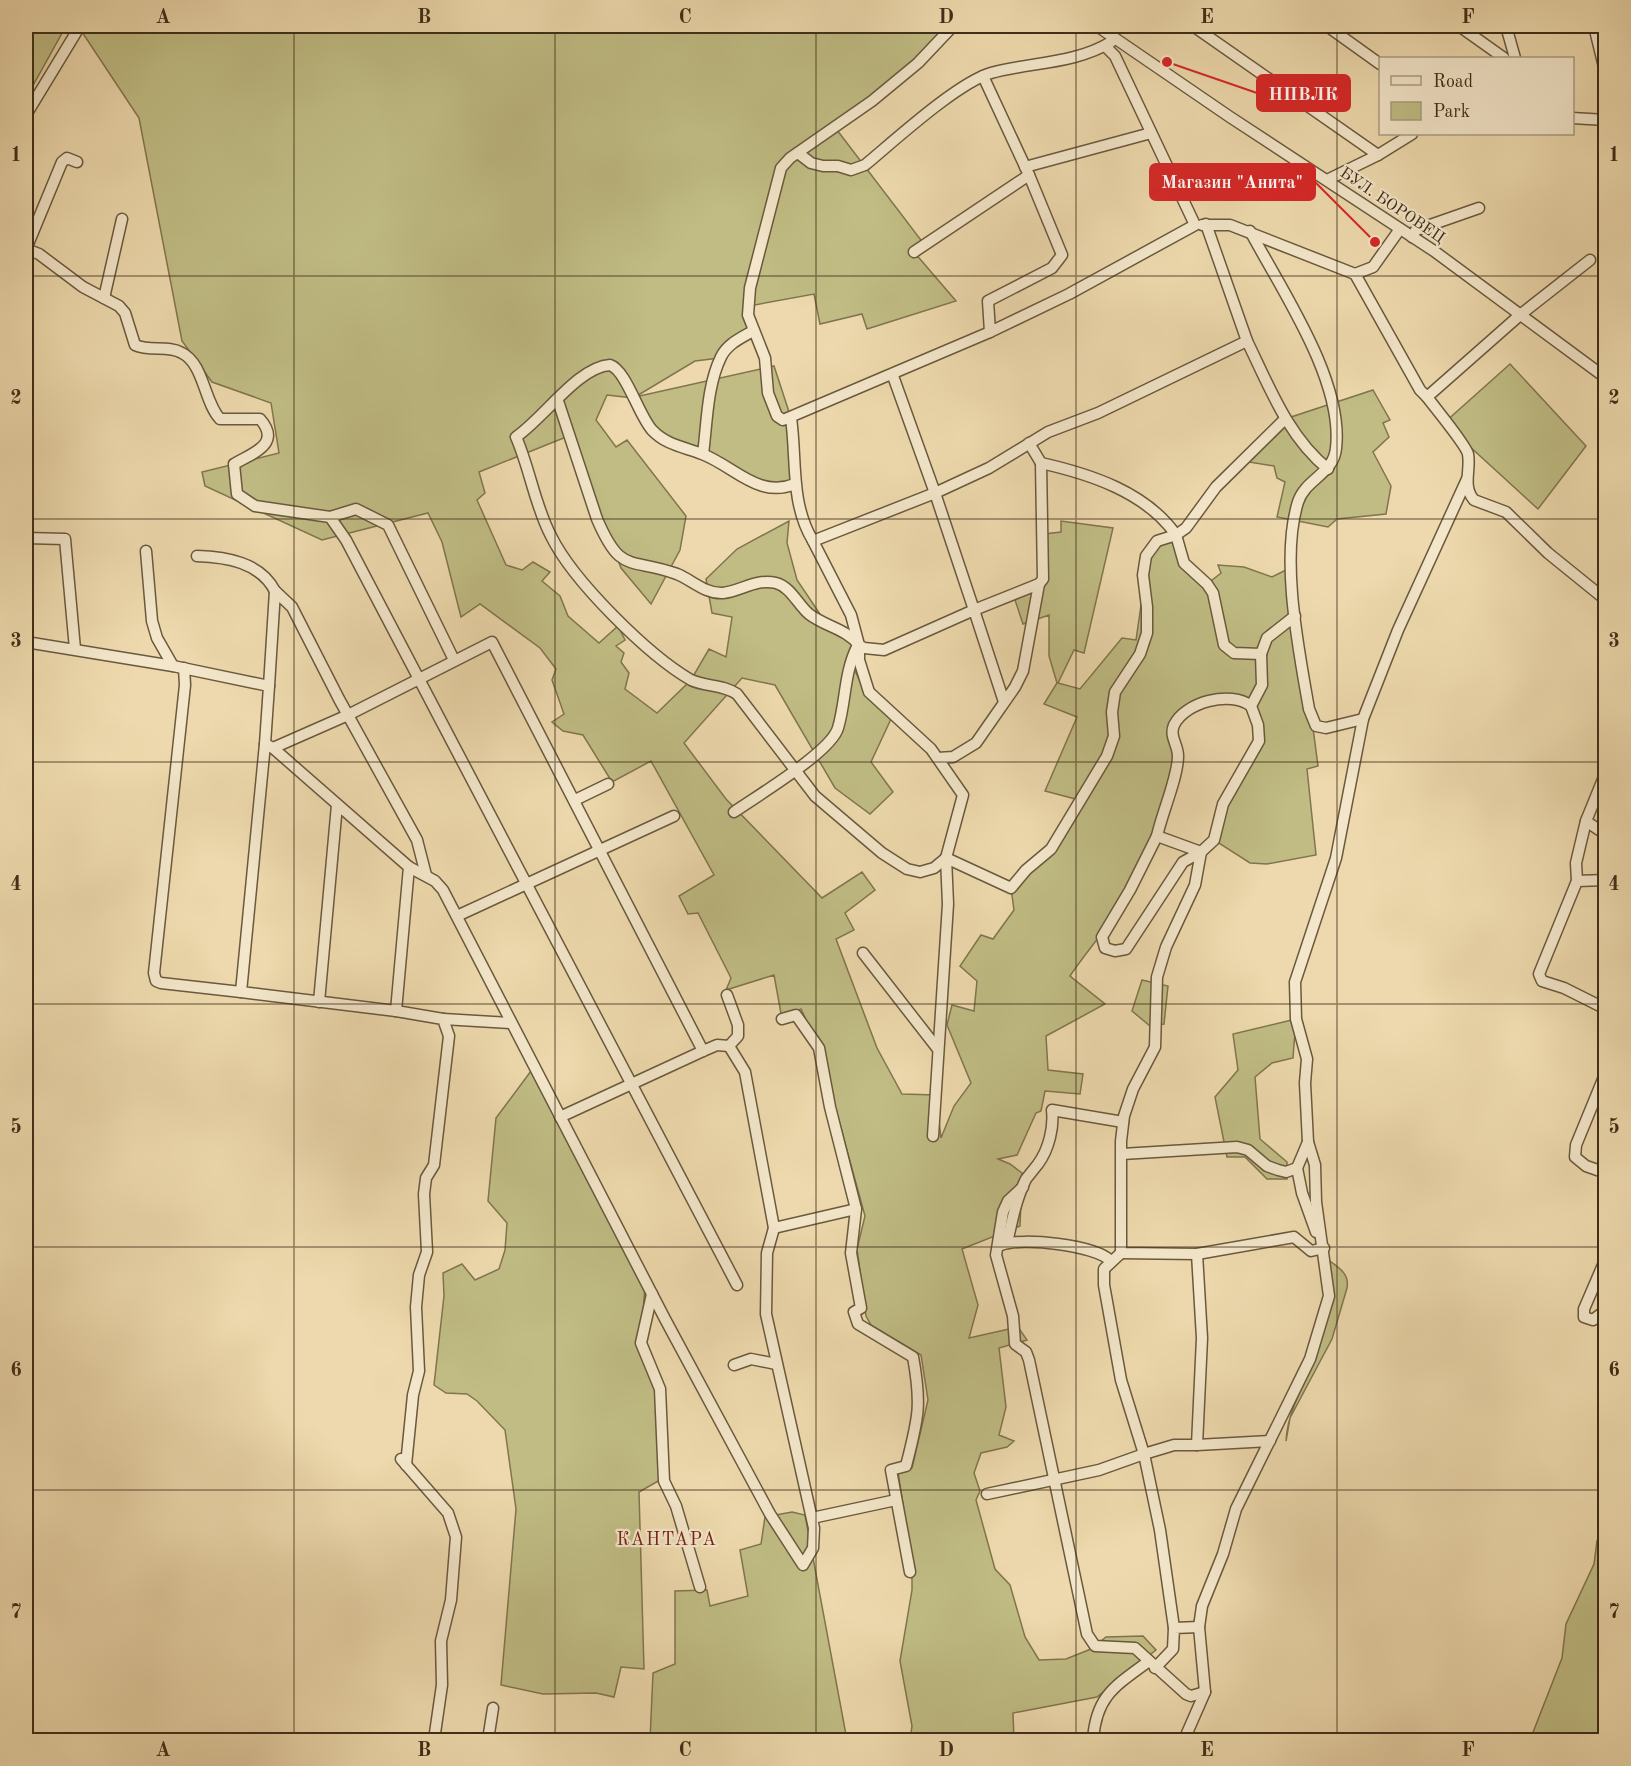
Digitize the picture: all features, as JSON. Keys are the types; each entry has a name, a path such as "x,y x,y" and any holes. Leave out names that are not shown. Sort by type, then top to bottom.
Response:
{"street":[{"path":"26,115 80,26"},
{"path":"954,26 918,63 881,93 785,162 776,182 765,237 750,288 748,315 765,358 768,393 774,411 783,420 893,376 990,333 1201,225 1230,225 1355,274 1420,390 1444,423 1465,444 1469,460 1467,479 1403,620 1363,719 1336,858 1295,982 1296,1019 1307,1059 1308,1142 1316,1165 1316,1202 1329,1296 1310,1359 1236,1509 1202,1606 1198,1627 1205,1692 1184,1740"},
{"name":"БУЛ. БОРОВЕЦ","path":"1097,26 1110,43 1400,228 1605,378"},
{"path":"1193,26 1378,155"},
{"path":"1327,26 1379,63"},
{"path":"1459,26 1503,57"},
{"path":"1506,26 1515,57"},
{"path":"1594,26 1605,75"},
{"path":"798,153 811,163 851,170 865,165 941,103 983,76 1067,58 1110,43 1151,133 1201,225 1247,341 1285,419 1307,449 1328,469"},
{"path":"983,76 1027,171 1060,249 1061,260 1052,268 988,301 990,333"},
{"path":"1574,118 1605,120"},
{"path":"914,252 1027,171 1151,133"},
{"path":"1327,180 1378,155 1410,135"},
{"path":"77,162 68,158 62,162 26,249 39,254 83,287 125,313 135,345 141,348 174,350 187,356 220,418 260,419 267,427 268,438 265,446 234,464 237,494 255,506 330,517 356,509 388,525 454,660"},
{"path":"1412,237 1416,230 1479,208"},
{"path":"104,298 122,219"},
{"path":"1355,274 1373,267 1400,228"},
{"path":"1250,231 1321,365 1329,391 1336,437 1333,462 1308,485 1297,507 1292,593 1313,723 1326,728 1363,719"},
{"path":"1427,397 1520,315 1590,260"},
{"path":"703,454 712,391 721,356 735,341 753,331"},
{"path":"813,541 935,493 989,468 1029,443 1063,426 1098,413 1247,341"},
{"path":"795,484 768,488 737,475 703,454 671,443 651,429 615,366 604,365 587,372 558,401 516,437 529,466 545,522 557,548 618,620 650,651 691,680 700,684 719,686 737,694 815,796 867,841 900,865 920,872 934,868 946,858"},
{"path":"893,376 935,493 1004,702"},
{"path":"558,401 597,519 608,540 622,559 633,565 679,575 716,593 725,593 752,584 776,583 785,587 811,616 846,632 859,645 870,650 884,650 1039,584"},
{"path":"791,418 795,484 802,518 851,615 859,645 859,660 869,692 921,738 938,758 963,795 946,858 948,904 933,1136"},
{"path":"946,858 1011,888 1021,874 1051,849 1112,745 1115,692 1140,654 1147,633 1143,575 1146,556 1157,541 1176,535 1186,528 1206,498 1285,419"},
{"path":"938,758 952,757 976,743 985,734 1023,671 1044,567 1041,463 1029,443"},
{"path":"1041,463 1074,471 1128,493 1160,516 1176,535 1184,563 1207,584 1213,593 1224,645 1234,653 1261,654"},
{"path":"1467,479 1474,500 1506,512 1548,553 1605,600"},
{"path":"330,517 357,560 738,1285"},
{"path":"26,538 65,538 75,649"},
{"path":"146,551 152,621 157,638 178,667 185,685 154,974 156,981 443,1019 511,1023"},
{"path":"197,556 220,557 241,562 259,573 292,607 417,840 426,875"},
{"path":"241,992 269,746 269,686 275,591"},
{"path":"1251,706 1261,692 1261,654 1267,638 1295,615"},
{"path":"26,642 178,667 269,686"},
{"path":"269,746 348,715 492,642 703,1051"},
{"path":"734,812 795,770 834,737 841,717 849,662 859,645"},
{"path":"1228,700 1247,702 1251,706 1258,725 1259,741 1223,804 1214,840 1201,852 1183,862 1132,943 1121,951 1105,948 1102,937 1130,890 1157,836 1178,759 1172,735 1177,721 1188,707 1202,702 1228,700"},
{"path":"269,746 410,867 426,875 443,890 652,1294 770,1514 803,1565 813,1548 812,1518 766,1314 766,1253 774,1228 745,1072 729,1046"},
{"path":"1605,772 1587,821 1576,863 1577,881 1539,974 1542,981 1564,988 1605,1009"},
{"path":"575,800 608,784"},
{"path":"319,1002 337,805"},
{"path":"457,916 674,816"},
{"path":"1587,821 1599,830 1605,831"},
{"path":"1157,836 1201,852"},
{"path":"1121,1253 1123,1122 1131,1095 1155,1047 1157,976 1170,936 1194,885 1201,852"},
{"path":"396,1011 410,867"},
{"path":"1577,881 1605,880"},
{"path":"863,952 937,1048"},
{"path":"560,1117 703,1051 717,1046 729,1046 738,1036 738,1025 727,995"},
{"path":"782,1019 796,1015 819,1048 830,1107 856,1209 851,1253 861,1308 854,1312 858,1324 913,1357 920,1391 919,1415 906,1466 891,1470 910,1572"},
{"path":"434,1740 442,1685 441,1641 451,1600 456,1537 448,1513 403,1462 419,1371 417,1296 419,1275 427,1252 424,1194 426,1178 434,1165 449,1036 443,1019"},
{"path":"1605,1072 1576,1145 1575,1157 1586,1166 1605,1173"},
{"path":"1007,1243 1013,1213 1023,1187 1045,1151 1053,1122 1052,1110 1123,1122"},
{"path":"1308,1142 1297,1168 1309,1215 1323,1244"},
{"path":"1122,1154 1237,1147 1248,1150 1267,1166 1278,1170 1286,1172 1297,1168"},
{"path":"1023,1187 1008,1201 1003,1212 996,1255 1014,1316 1015,1344 1026,1352 1029,1360 1089,1640 1100,1647 1135,1648 1186,1694 1191,1696 1205,1692"},
{"path":"774,1228 856,1209"},
{"path":"1093,1740 1095,1718 1103,1698 1173,1649 1174,1628 1160,1530 1144,1454 1121,1380 1104,1285 1104,1269 1121,1253 1197,1254 1294,1238 1311,1251 1323,1244"},
{"path":"996,1255 999,1247 1007,1243 1038,1243 1101,1253 1111,1261"},
{"path":"1197,1254 1202,1338 1197,1445"},
{"path":"1605,1258 1584,1309 1584,1317 1593,1320 1605,1310"},
{"path":"652,1294 641,1343 660,1389 664,1481 676,1506 700,1587"},
{"path":"734,1365 751,1359 776,1364"},
{"path":"987,1494 1099,1470 1174,1445 1270,1441"},
{"path":"812,1518 896,1500"},
{"path":"1174,1628 1198,1627"},
{"path":"488,1740 493,1708"}],"green space":[{"path":"26,26 66,26 26,98"},
{"path":"78,26 955,26 837,130 924,244 914,252 956,301 867,329 862,314 820,324 814,294 749,306 752,327 720,358 695,361 635,397 774,366 791,418 795,484 779,488 658,436 633,398 607,395 596,420 616,447 627,440 686,516 680,550 651,604 621,568 571,435 479,472 485,493 477,500 506,565 522,570 533,562 550,572 542,581 560,596 568,616 599,643 618,626 625,640 616,646 624,653 621,662 629,673 625,689 657,713 691,680 709,649 726,657 732,617 712,613 706,579 737,549 789,521 787,543 797,580 832,632 859,645 852,663 855,672 872,701 891,719 871,762 893,792 870,814 835,788 775,685 742,678 684,743 726,799 822,898 862,872 875,890 845,913 854,930 836,939 877,1048 902,1094 936,1095 941,1138 954,1106 971,1083 947,1025 952,1005 974,1011 977,981 960,966 981,935 993,939 1014,910 1011,888 1040,859 1079,800 1045,791 1077,717 1044,704 1057,683 1049,656 1049,615 1023,624 1013,594 1039,584 1044,534 1061,532 1061,521 1113,528 1084,653 1074,650 1058,683 1080,689 1122,638 1136,640 1149,550 1176,535 1184,563 1207,584 1221,573 1218,565 1244,567 1272,577 1292,567 1318,766 1307,769 1316,855 1267,864 1250,863 1214,840 1223,804 1257,747 1251,706 1216,700 1177,721 1169,785 1149,849 1125,900 1070,976 1105,1004 1046,1036 1048,1070 1083,1074 1080,1094 1045,1091 1041,1111 1036,1113 1017,1155 998,1159 1022,1173 1020,1226 962,1249 978,1305 969,1338 1018,1327 1027,1340 999,1348 1006,1407 999,1435 1014,1441 1007,1447 981,1453 974,1473 980,1491 976,1500 995,1569 1010,1585 1025,1637 1039,1660 1066,1659 1091,1649 1106,1637 1143,1636 1156,1650 1097,1697 1013,1713 1014,1740 910,1740 912,1726 900,1661 912,1590 912,1562 898,1472 912,1468 928,1400 921,1355 871,1325 866,1316 857,1249 865,1216 819,1048 801,1009 782,1019 774,975 726,990 731,978 698,913 688,914 679,896 714,875 651,761 612,782 583,735 563,731 552,722 564,714 552,680 556,669 540,648 480,604 461,617 442,542 428,513 322,540 205,486 202,472 279,453 271,403 212,382 182,341 139,118"},
{"path":"1510,364 1586,446 1538,509 1444,423"},
{"path":"1373,390 1390,420 1383,423 1389,437 1373,452 1391,486 1386,514 1337,519 1328,527 1277,517 1285,482 1277,478 1274,466 1243,461 1285,419"},
{"path":"1142,980 1168,986 1164,1024 1150,1026 1132,1011"},
{"path":"1296,1019 1293,1058 1272,1063 1255,1077 1260,1139 1287,1162 1287,1179 1267,1179 1245,1157 1227,1157 1215,1097 1238,1070 1233,1034"},
{"path":"534,1067 645,1285 641,1343 657,1392 660,1480 639,1492 644,1669 621,1667 614,1697 596,1693 543,1694 501,1685 516,1509 505,1430 467,1394 446,1393 434,1385 444,1296 443,1273 462,1264 475,1280 499,1269 505,1250 507,1223 488,1201 496,1118"},
{"path":"1323,1256 1344,1273 1347,1288 1332,1339 1290,1418 1316,1357 1323,1334 1325,1300"},
{"path":"792,1512 805,1515 847,1740 650,1740 653,1673 675,1664 675,1591 707,1590 710,1606 748,1596 740,1550 761,1544 765,1517"},
{"path":"1605,1522 1605,1740 1530,1740 1562,1658 1566,1624 1594,1564 1597,1541"}],"place":[{"name":"НПВЛК","path":"1167,62"},
{"name":"Магазин \"Анита\"","path":"1375,242"}],"district":[{"name":"КАНТАРА","path":"667,1540"}]}
